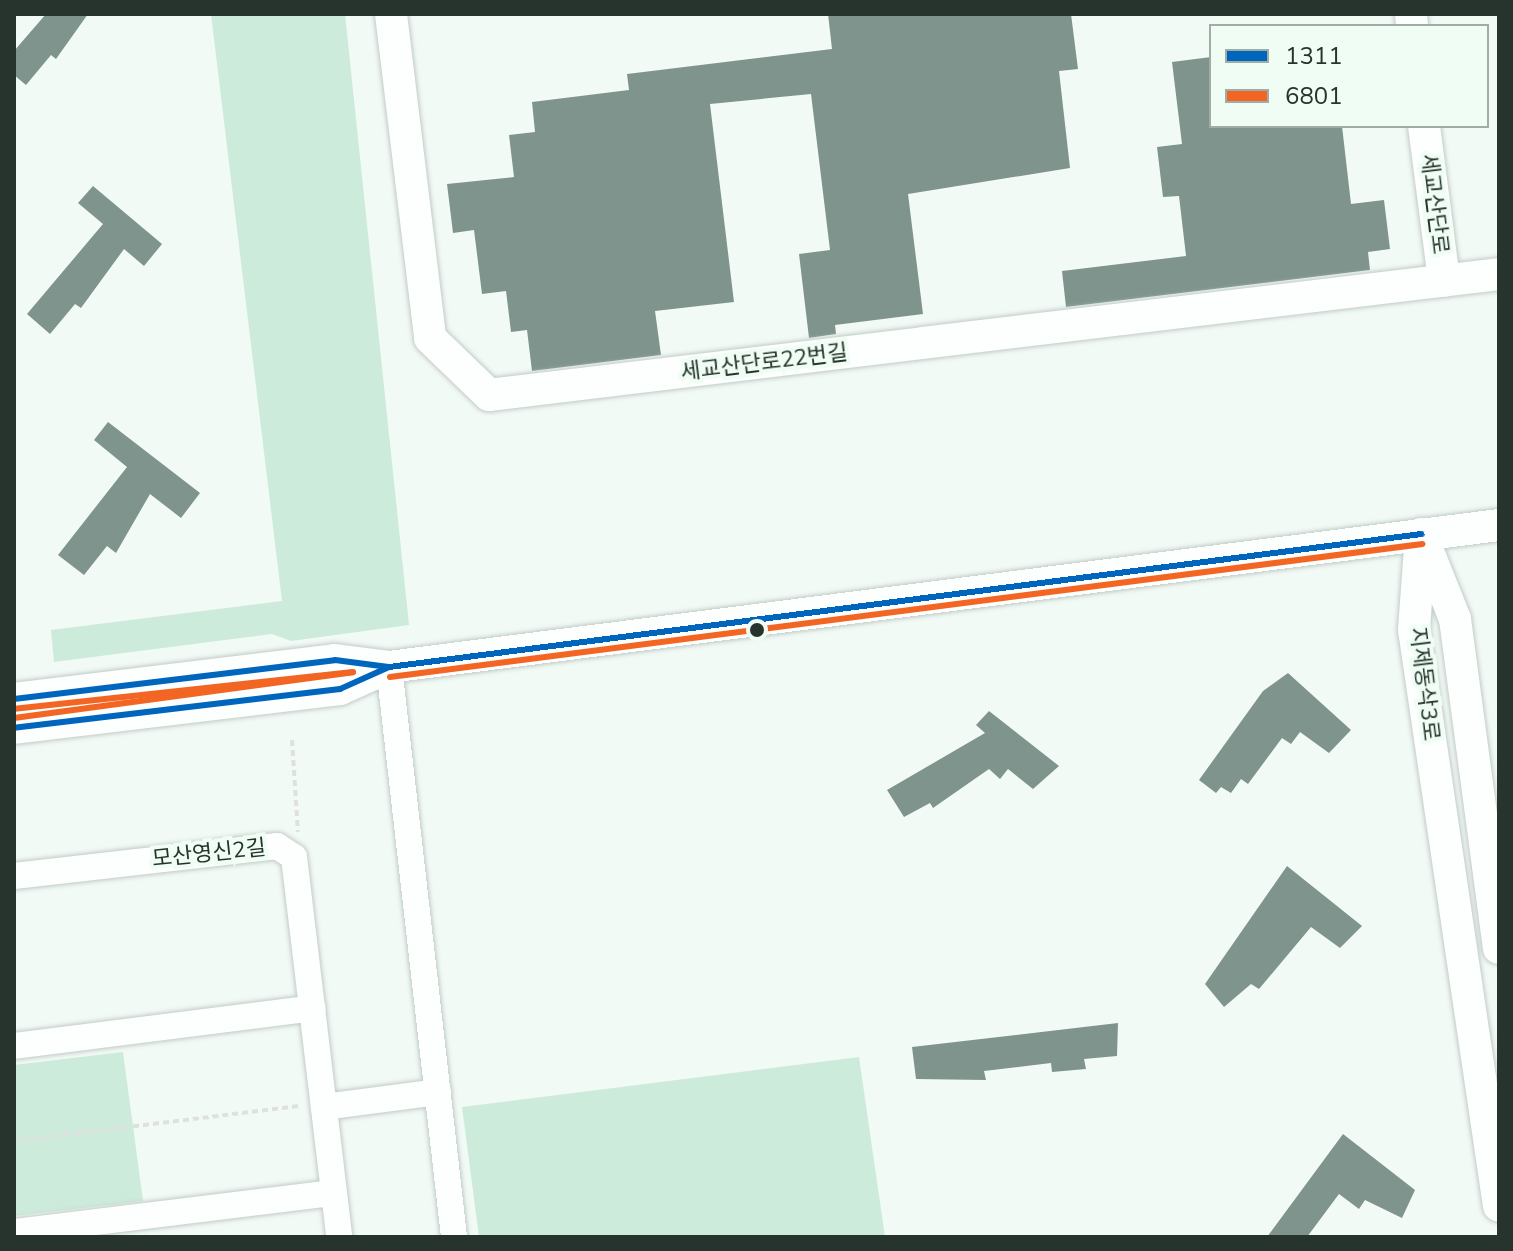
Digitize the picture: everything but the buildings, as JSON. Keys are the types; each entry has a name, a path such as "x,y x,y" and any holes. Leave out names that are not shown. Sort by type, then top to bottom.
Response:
{"street":[{"name":"세교산단로22번길","path":"391,14 430,338 489,395 1444,281"},
{"name":"세교산단로","path":"1424,128 1444,281"},
{"path":"1444,281 1499,274"},
{"path":"14,699 335,660 389,667 1499,525"},
{"name":"지제동삭3로","path":"1421,534 1455,619 1499,948"},
{"name":"지제동삭3로","path":"1421,534 1414,630 1499,1206"},
{"path":"14,728 340,689 389,667"},
{"path":"389,667 454,1237"},
{"name":"모산영신2길","path":"14,876 277,846 294,857 313,1008 314,1106 339,1237"},
{"path":"14,1046 313,1008"},
{"path":"314,1106 438,1092"},
{"path":"14,1232 333,1193"}],"path":[{"path":"286,851 299,831 292,740"},
{"path":"14,1141 314,1106"}],"green space":[{"path":"211,14 345,14 409,625 291,641 272,634 54,662 51,630 282,601"},
{"path":"123,1052 143,1201 14,1216 14,1065"},
{"path":"859,1057 885,1237 479,1237 462,1107"}],"transit line":[{"name":"1311","path":"389,667 1421,534"},
{"name":"6801","path":"390,677 1422,544"},
{"name":"1311","path":"14,699 335,660 389,667 340,689 14,728"},
{"name":"6801","path":"14,718 353,672 15,709"}]}
